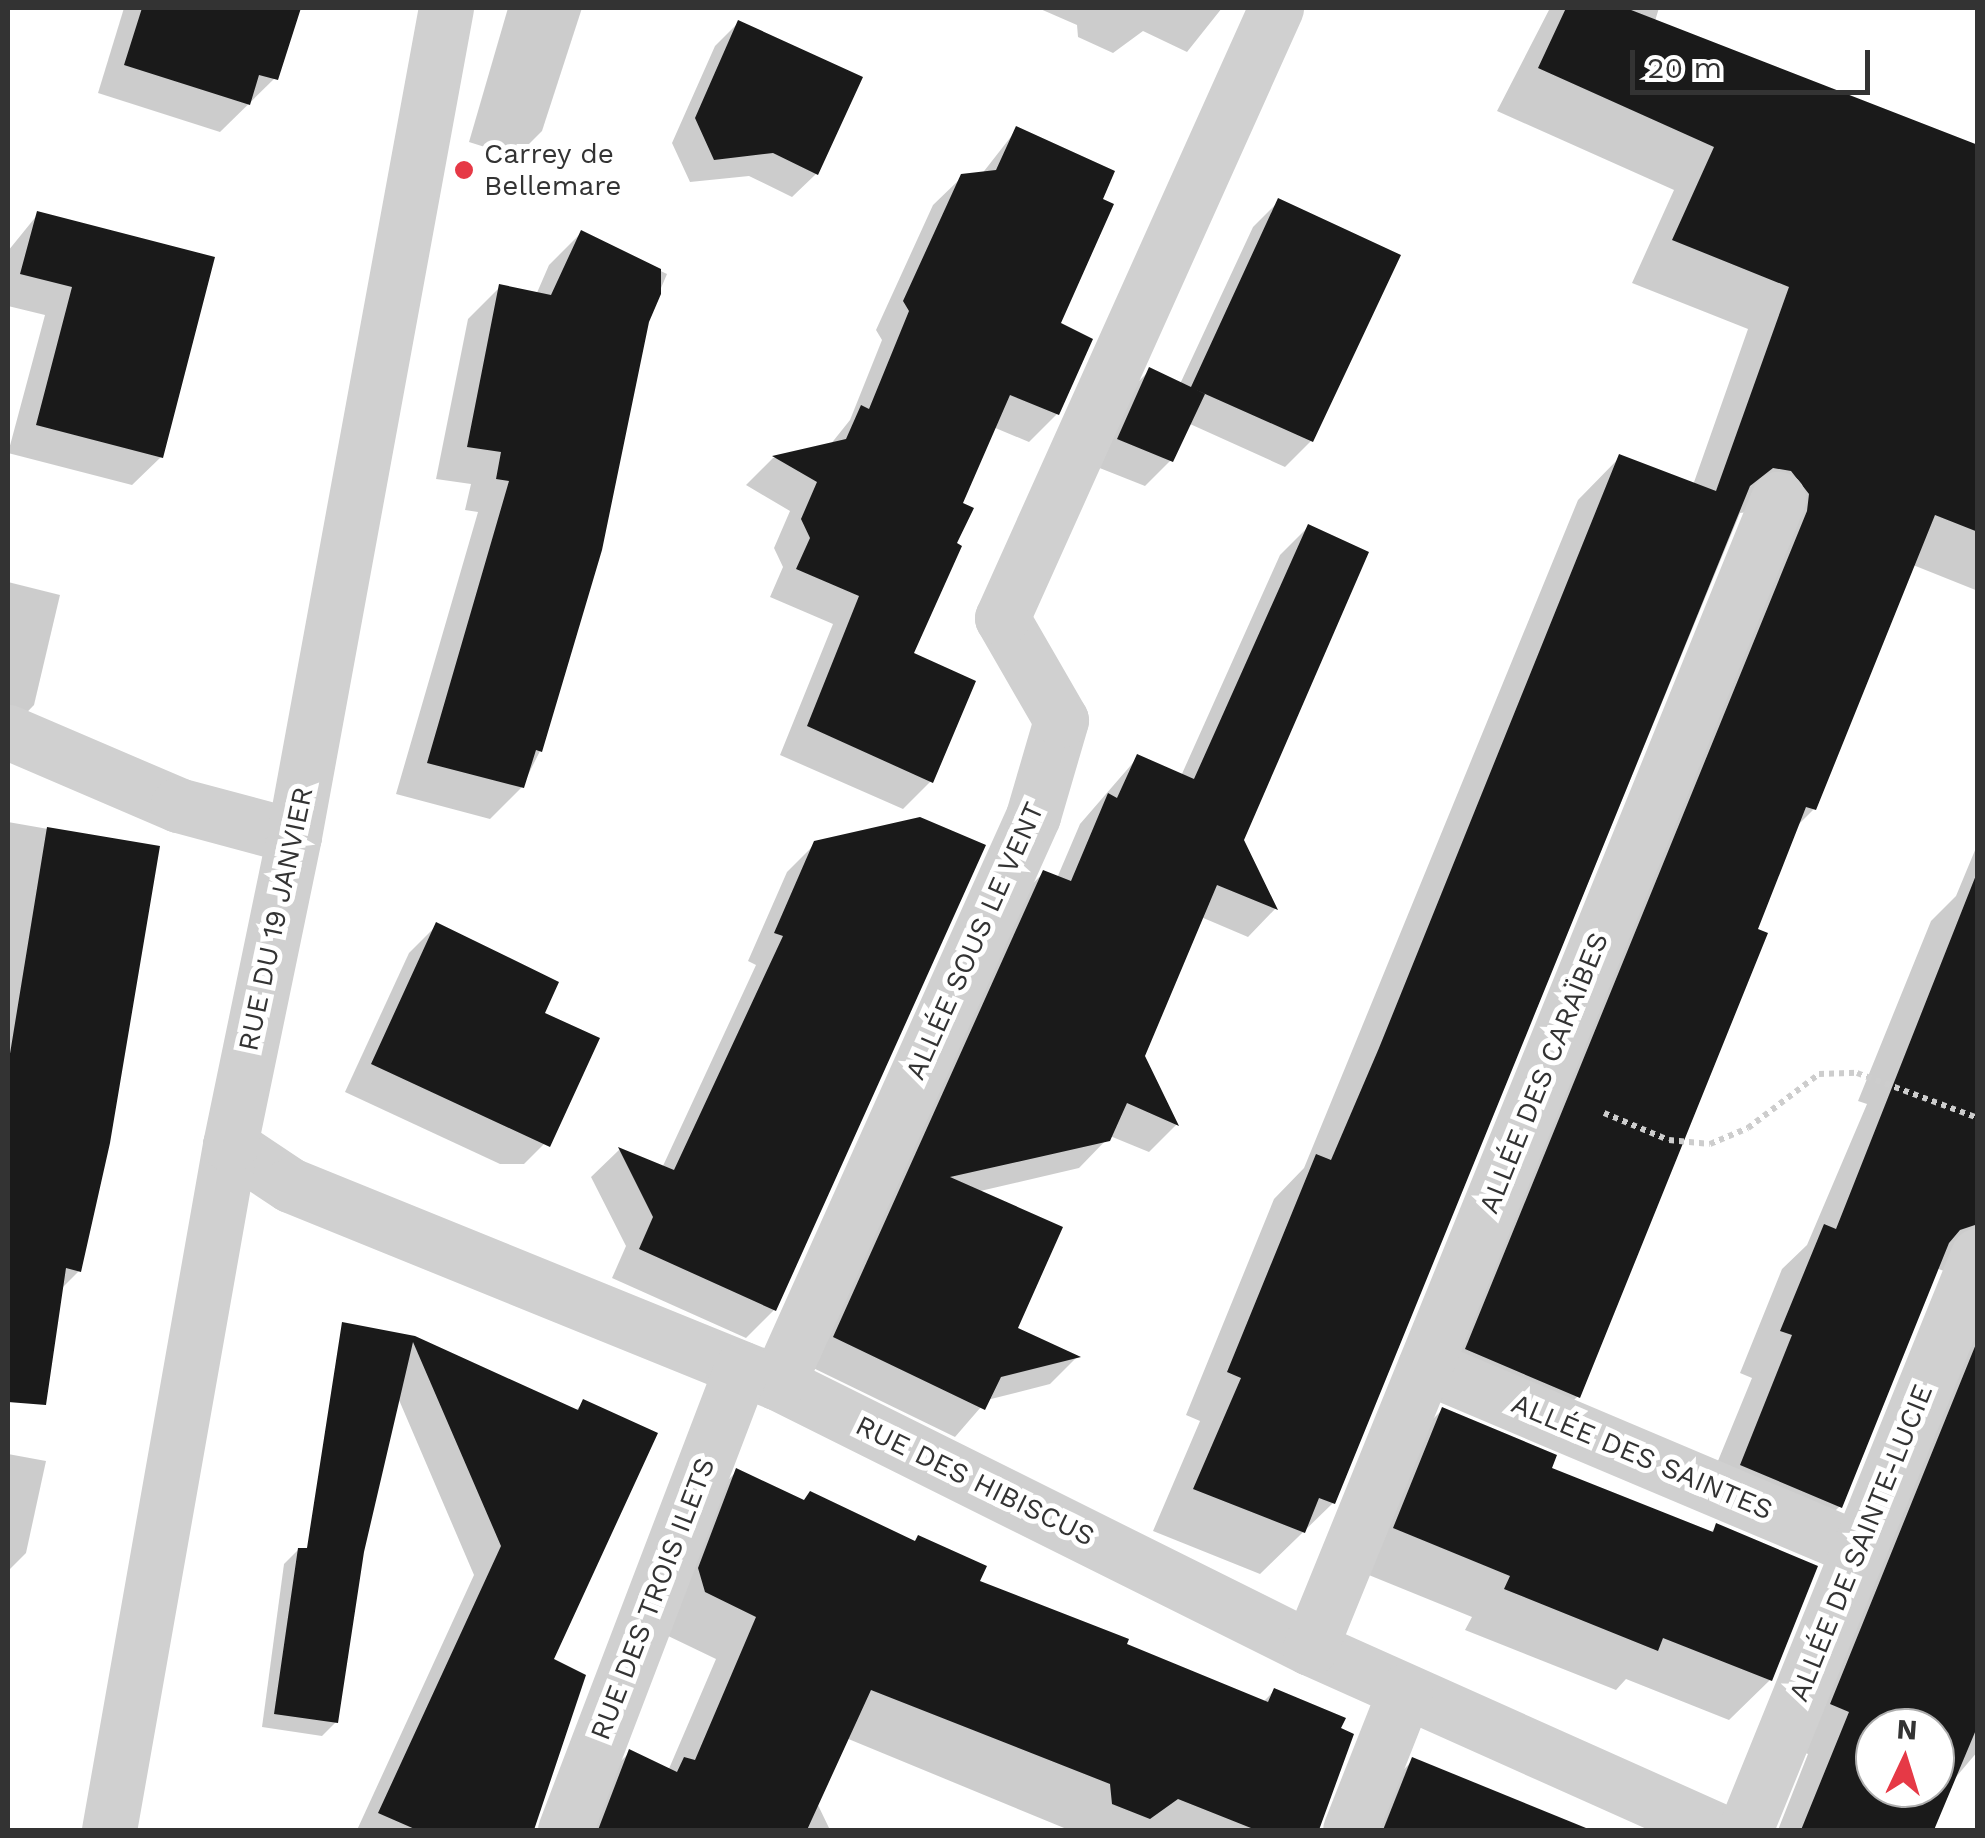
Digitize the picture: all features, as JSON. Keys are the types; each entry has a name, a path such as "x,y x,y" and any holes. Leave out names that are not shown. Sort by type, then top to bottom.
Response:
{"street":[{"name":"RUE DU 19 JANVIER","path":"109,1830 230,1144 294,836 446,8"},
{"name":"ALLÉE SOUS LE VENT","path":"760,1376 1033,816 1061,720 1002,618 1276,8"},
{"name":"ALLÉE DES CARAÏBES","path":"1310,1648 1778,499"},
{"path":"8,732 178,806 294,836"},
{"name":"RUE DES HIBISCUS","path":"230,1144 290,1185 760,1376 1310,1648 1716,1830"},
{"name":"ALLÉE DE SAINTE-LUCIE","path":"1744,1830 1978,1255"},
{"name":"ALLÉE DES SAINTES","path":"1425,1366 1858,1548"},
{"name":"RUE DES TROIS ILETS","path":"565,1830 760,1376"},
{"path":"1350,1830 1405,1691"}],"path":[{"path":"1538,1086 1669,1140 1710,1144 1748,1128 1820,1074 1858,1072 1978,1118"}],"building":[{"path":"142,8 301,8 278,80 259,75 250,105 124,65"},
{"path":"1566,8 1626,8 1978,145 1978,532 1935,515 1816,810 1806,807 1758,929 1768,933 1580,1398 1465,1349 1807,511 1809,494 1791,471 1773,468 1750,486 1335,1504 1319,1498 1305,1533 1193,1489 1241,1378 1227,1372 1316,1154 1331,1160 1379,1048 1619,454 1716,491 1789,287 1672,240 1714,147 1538,68"},
{"path":"738,20 863,77 818,175 773,153 714,160 695,118"},
{"path":"1016,126 1115,171 1103,199 1114,204 1061,323 1093,339 1059,415 1010,395 963,503 974,508 957,543 962,546 914,653 976,681 933,783 807,726 859,596 796,569 810,538 801,519 817,482 772,456 846,439 861,405 869,409 909,311 903,301 961,174 996,170"},
{"path":"1278,198 1401,255 1313,442 1194,389 1205,394 1173,462 1117,439 1149,367 1191,387"},
{"path":"37,211 215,257 163,458 36,425 72,287 20,274"},
{"path":"581,230 661,269 661,294 649,322 602,550 542,752 536,750 524,788 427,763 509,481 496,479 501,452 467,447 499,284 551,295"},
{"path":"1308,524 1369,552 1244,840 1278,910 1217,885 1145,1056 1179,1126 1127,1103 1110,1141 950,1177 1063,1227 1018,1328 1081,1357 1001,1377 985,1410 833,1337 1043,870 1071,881 1108,793 1117,798 1137,754 1194,779"},
{"path":"920,817 986,845 776,1311 639,1249 653,1217 618,1147 674,1170 783,936 774,933 814,841"},
{"path":"47,827 160,846 110,1143 81,1272 66,1268 46,1405 8,1402 8,1066"},
{"path":"1978,870 1978,1224 1960,1230 1949,1243 1842,1508 1740,1465 1792,1335 1780,1331 1824,1224 1836,1229"},
{"path":"436,922 559,982 545,1013 600,1038 550,1147 371,1064"},
{"path":"342,1322 415,1336 578,1410 583,1399 658,1433 554,1659 586,1675 534,1830 417,1830 378,1813 501,1546 413,1342 364,1552 338,1723 274,1714 298,1548 307,1548"},
{"path":"1978,1339 1978,1725 1955,1780 1955,1708 1855,1708 1855,1808 1943,1808 1934,1830 1801,1830 1849,1712 1830,1704"},
{"path":"1442,1407 1557,1455 1552,1468 1713,1532 1716,1523 1818,1566 1772,1681 1663,1638 1658,1651 1504,1589 1510,1576 1393,1528"},
{"path":"736,1468 804,1500 810,1491 915,1541 918,1535 987,1566 980,1581 1129,1639 1127,1644 1268,1702 1274,1688 1346,1718 1341,1728 1354,1734 1319,1830 1256,1830 1178,1799 1150,1819 1112,1804 1110,1784 871,1690 807,1830 598,1830 629,1749 677,1772 684,1757 695,1760 756,1617 705,1592 698,1568"},
{"path":"1412,1757 1586,1828 1586,1830 1383,1830"}],"place":[{"name":"Carrey de Bellemare","path":"464,170"}]}
